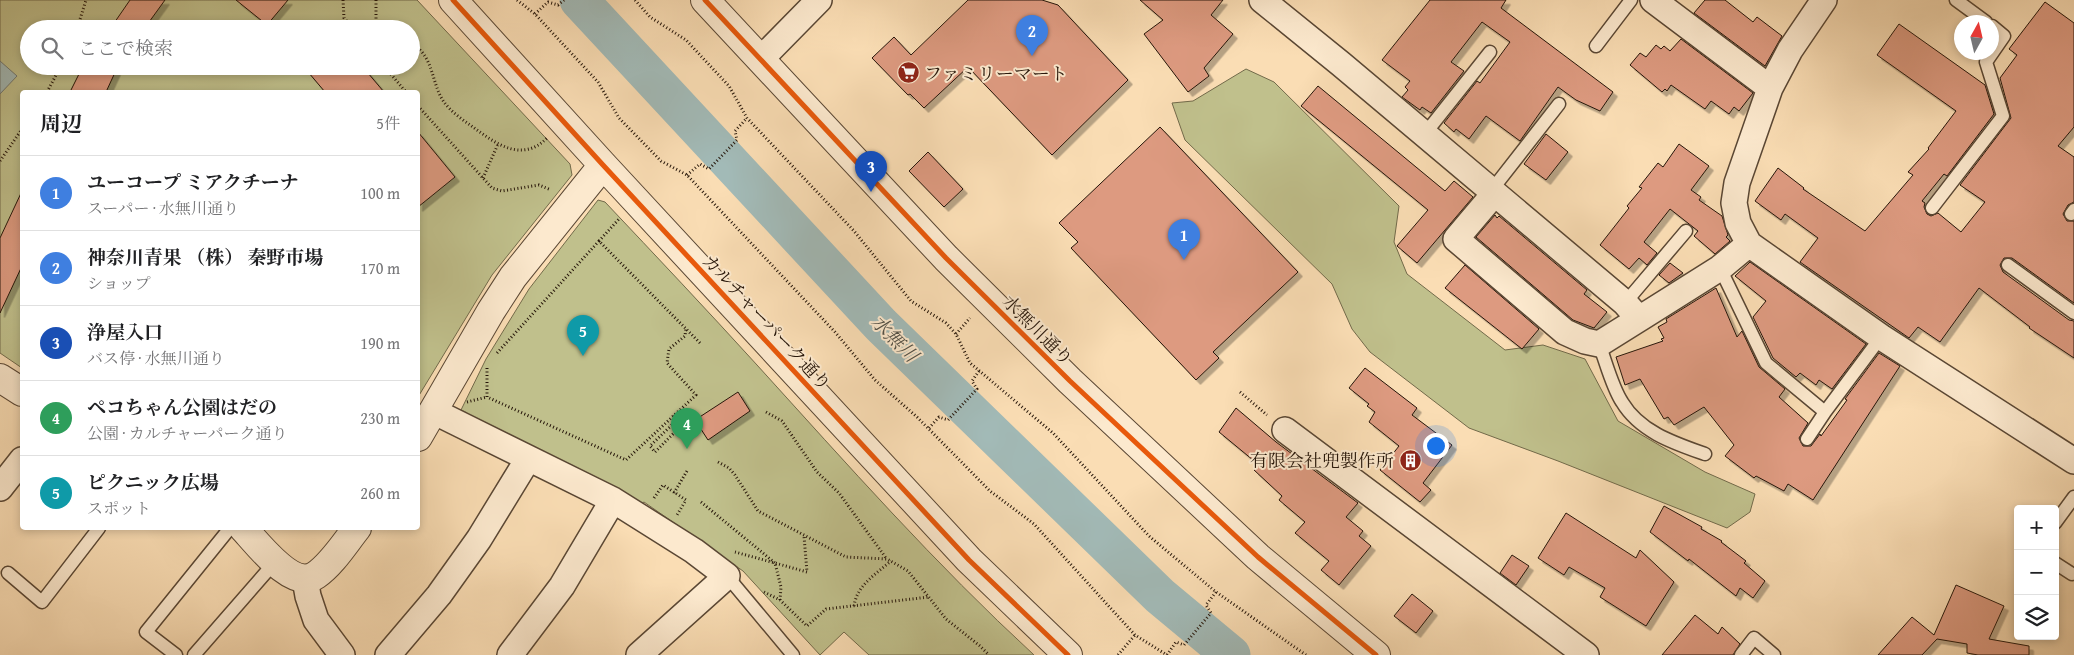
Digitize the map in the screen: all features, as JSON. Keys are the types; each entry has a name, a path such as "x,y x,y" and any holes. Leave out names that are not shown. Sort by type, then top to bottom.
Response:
{"street":[{"name":"カルチャーパーク通り","path":"453,0 969,560 1068,655"},
{"name":"水無川通り","path":"705,0 946,258 1070,381 1258,557 1376,655"},
{"path":"761,59 819,0"},
{"path":"1262,0 1632,311"},
{"path":"1653,0 1770,88"},
{"path":"1824,0 1790,50 1770,88 1737,183 1734,203 1738,224 1749,244 1881,336 2074,461"},
{"path":"420,433 513,277 603,165"},
{"path":"1492,192 1456,239 1565,332 1585,341 1599,344 1632,311 1720,268 1749,244"},
{"path":"0,378 20,391"},
{"path":"433,411 613,500 694,551 727,576 639,655"},
{"path":"1285,430 1574,651"},
{"path":"388,655 439,595 479,539 528,459"},
{"path":"0,488 20,463"},
{"path":"510,655 562,586 613,500"},
{"path":"245,530 291,576 305,579 315,576 325,567 355,530"},
{"path":"305,579 308,596 316,620 342,655"}],"lane":[{"path":"1596,46 1631,0"},
{"path":"1956,0 1976,15"},
{"path":"1999,32 2004,36 1999,43"},
{"path":"1424,135 1490,52"},
{"path":"1932,208 2003,116 1986,62 1987,60"},
{"path":"1492,192 1559,104"},
{"path":"1632,311 1686,231"},
{"path":"2008,265 2074,313"},
{"path":"1720,268 1766,363 1825,412"},
{"path":"1808,439 1825,412 1881,336"},
{"path":"1599,344 1621,401 1637,422 1671,442 1705,454"},
{"path":"2059,518 2074,497"},
{"path":"8,574 42,602 96,530"},
{"path":"176,655 146,632 228,530"},
{"path":"194,655 276,562"},
{"path":"2059,566 2072,574"},
{"path":"727,576 793,655"},
{"path":"1741,655 1754,638 1774,655"}],"path":[{"path":"80,20 86,0"},
{"path":"343,0 346,20"},
{"path":"376,0 376,20"},
{"path":"517,0 534,14 598,82 619,118 661,161 687,175 836,332 875,380 929,428 990,491 1034,524 1135,635 1167,655 1176,642 1184,645 1211,613 1206,605 1216,592"},
{"path":"534,14 548,2 558,5 564,0"},
{"path":"635,0 650,17 686,40 728,86 747,118 854,231 911,301 946,323 956,334 970,363 1053,433 1149,536 1216,592 1306,655"},
{"path":"420,49 428,60 436,87 445,104 465,121 498,144 518,150 533,149 538,147 551,134"},
{"path":"49,90 56,75"},
{"path":"392,75 404,90"},
{"path":"420,108 492,188 502,191 539,185 556,194"},
{"path":"687,175 700,164 709,168 738,140 735,131 747,118"},
{"path":"0,161 20,132"},
{"path":"483,178 498,144"},
{"path":"494,356 623,214"},
{"path":"600,241 700,343"},
{"path":"956,334 970,318"},
{"path":"488,363 487,396 626,460 696,395 667,363 669,349 685,336 686,328"},
{"path":"929,428 939,417 948,420 977,389 972,381 979,371"},
{"path":"1240,392 1285,430"},
{"path":"680,410 692,426"},
{"path":"766,412 782,421 817,472 839,493 889,560 908,571 946,619 989,655"},
{"path":"674,415 678,419 650,446 655,452 682,425 687,430"},
{"path":"718,462 729,468 735,475 758,511 846,557 889,560"},
{"path":"674,492 687,471"},
{"path":"663,485 686,500"},
{"path":"701,502 775,563 781,586 780,600"},
{"path":"730,550 807,572 804,536"},
{"path":"854,606 855,597 860,588 889,560"},
{"path":"759,590 780,600 807,626 826,609 929,597"},
{"path":"1118,655 1135,635"}],"green space":[{"path":"0,0 417,0 570,164 572,175 492,275 420,394 420,90 20,90 20,367 0,353"},
{"path":"1246,69 1274,82 1399,206 1394,242 1407,274 1505,350 1543,345 1585,359 1618,421 1705,472 1755,494 1750,512 1727,528 1469,428 1370,352 1352,329 1332,284 1185,140 1172,103 1193,101"},
{"path":"598,200 605,202 927,549 1034,655 869,655 844,632 820,655 743,571 644,502 639,505 466,415 467,413 461,410 486,359 529,289"}],"water":[{"path":"0,61 17,76 0,94"}],"building":[{"path":"130,0 165,0 151,20 116,20"},
{"path":"236,0 288,0 271,20 261,20"},
{"path":"968,0 1042,0 1058,5 1128,80 1052,155 968,67 924,108 910,94 908,95 872,58 894,37 911,55"},
{"path":"1140,0 1223,0 1211,15 1233,34 1204,68 1209,76 1188,92 1144,34 1163,20"},
{"path":"1430,0 1506,0 1501,8 1613,92 1600,111 1576,100 1558,87 1520,141 1486,116 1469,139 1456,129 1454,132 1444,123 1477,81 1480,83 1510,42 1482,22 1451,62 1464,71 1431,113 1422,107 1420,110 1402,97 1408,90 1405,87 1410,81 1382,60"},
{"path":"1705,0 1725,0 1753,22 1757,17 1782,36 1765,66 1694,13"},
{"path":"2045,2 2074,23 2074,127 2058,146 2074,157 2074,202 2068,205 2063,214 2067,221 2074,221 2074,303 2012,258 2004,258 2000,265 2003,272 2069,320 2074,321 2074,358 2029,328 1979,288 1940,342 1918,327 1909,338 1800,262 1818,238 1785,214 1781,220 1755,201 1778,168 1803,189 1865,231 1913,175 1908,172 1929,149 1956,111 1877,55 1899,24 1985,85 1994,114 1947,176 1944,174 1922,201 1925,203 1924,207 1927,214 1931,216 1938,213 1961,232 1985,202 1960,185 2011,118 2000,78 2017,55 2009,49"},
{"path":"1681,39 1753,93 1739,111 1734,107 1729,114 1711,101 1705,109 1671,85 1667,91 1665,89 1662,92 1630,65 1640,53 1646,57 1656,45 1661,49 1664,46 1670,51"},
{"path":"78,75 114,75 107,90 71,90"},
{"path":"311,75 370,75 382,90 323,90"},
{"path":"1318,86 1445,191 1454,181 1473,197 1417,263 1397,246 1428,210 1301,106"},
{"path":"1160,127 1298,272 1213,352 1219,358 1196,380 1071,248 1078,242 1059,223"},
{"path":"420,134 455,177 420,205"},
{"path":"1546,134 1568,152 1546,180 1524,164"},
{"path":"1679,144 1709,166 1691,190 1701,197 1699,200 1722,216 1728,235 1726,237 1730,241 1715,254 1694,236 1698,231 1670,209 1644,242 1657,253 1647,265 1639,258 1629,269 1600,245 1629,208 1627,206 1642,188 1639,187 1658,163 1663,167"},
{"path":"928,152 963,189 944,207 909,171"},
{"path":"20,195 20,270 0,313 0,238"},
{"path":"1495,215 1497,218 1499,216 1587,290 1584,294 1607,312 1594,328 1573,320 1476,237"},
{"path":"1750,262 1866,344 1832,389 1819,380 1816,385 1800,373 1796,377 1773,358 1753,317 1766,301 1735,276"},
{"path":"1670,263 1683,273 1669,283 1659,275"},
{"path":"1465,265 1539,329 1522,349 1445,288"},
{"path":"1716,288 1737,337 1742,331 1759,367 1785,389 1779,397 1808,423 1799,438 1803,446 1811,446 1820,434 1821,436 1847,400 1845,399 1879,353 1900,366 1813,500 1788,484 1784,491 1756,476 1754,478 1725,456 1734,445 1704,407 1674,425 1668,417 1664,419 1640,379 1625,385 1616,357 1663,341 1661,339 1664,338 1658,327 1667,322 1666,319"},
{"path":"1365,368 1417,408 1412,415 1452,445 1423,483 1431,490 1420,502 1380,470 1399,446 1369,422 1375,412 1367,406 1369,404 1349,388"},
{"path":"738,392 750,411 708,440 695,420"},
{"path":"1236,408 1276,442 1358,503 1346,517 1363,531 1359,536 1371,546 1339,585 1321,570 1329,561 1295,533 1305,522 1279,500 1282,496 1254,470 1259,465 1219,432"},
{"path":"1664,506 1702,527 1701,529 1722,541 1746,561 1744,563 1765,581 1753,598 1740,588 1736,596 1689,559 1688,561 1650,532"},
{"path":"1566,513 1636,558 1640,550 1674,582 1646,626 1600,597 1605,588 1569,567 1564,575 1538,558"},
{"path":"1512,555 1529,566 1516,585 1500,573"},
{"path":"1956,585 2004,606 1989,639 2029,646 2029,655 1978,655 1967,653 1967,644 1937,639 1922,655 1878,655 1912,617 1934,635"},
{"path":"1412,594 1433,611 1416,633 1394,616"},
{"path":"1695,615 1718,634 1722,627 1740,644 1733,655 1662,655"}],"waterway":[{"name":"水無川","path":"579,0 881,325 1160,596 1231,655"}],"cycle path":[{"path":"453,0 969,560 1068,655"},
{"path":"705,0 946,258 1070,381 1258,557 1376,655"}],"place":[{"name":"神奈川青果 （株） 秦野市場","path":"1032,56"},
{"name":"ファミリーマート","path":"908,73"},
{"name":"浄屋入口","path":"871,192"},
{"name":"ユーコープ ミアクチーナ","path":"1184,260"},
{"name":"ピクニック広場","path":"583,356"},
{"name":"ペコちゃん公園はだの","path":"687,449"},
{"name":"有限会社兜製作所","path":"1410,460"}]}
